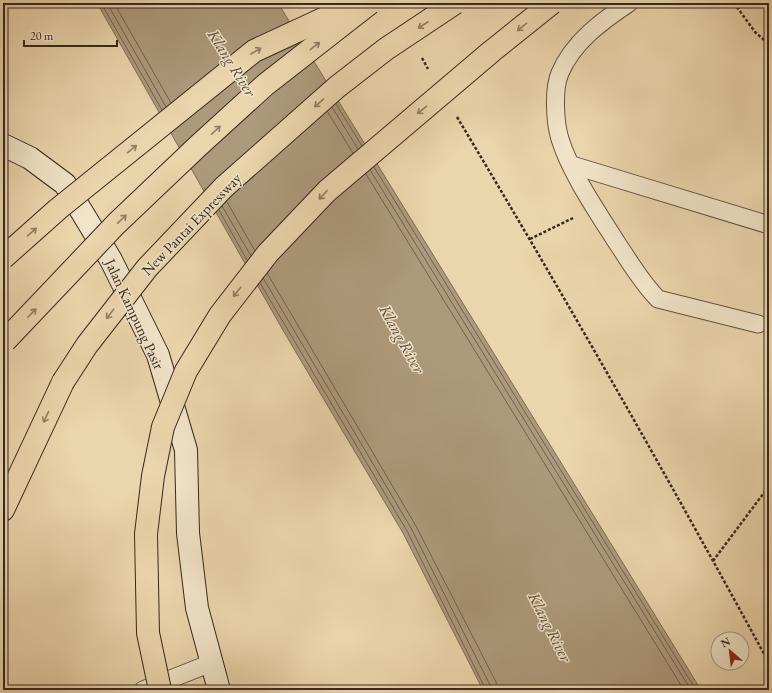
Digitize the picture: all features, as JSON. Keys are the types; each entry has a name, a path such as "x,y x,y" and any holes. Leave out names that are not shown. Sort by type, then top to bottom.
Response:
{"highway":[{"path":"3,258 58,209 254,52 357,3"},
{"path":"4,342 116,224 198,146 265,85 370,3"},
{"name":"New Pantai Expressway","path":"3,510 63,382 87,345 147,268 224,187 337,87 386,48 455,3"},
{"path":"160,690 148,633 146,534 153,476 163,427 186,371 220,315 268,253 327,191 492,51 552,3"}],"street":[{"name":"Jalan Kampung Pasir","path":"3,145 30,158 65,184 111,260 158,355 186,450 188,533 197,608 219,690"}],"lane":[{"path":"629,3 608,17 575,47 559,74 555,106 560,139 594,208 646,287 658,299 758,324"},
{"path":"572,166 769,225"},
{"path":"143,690 212,663"}],"path":[{"path":"734,3 755,32 769,44"},
{"path":"421,57 429,70"},
{"path":"453,111 530,239 713,561 769,663"},
{"path":"530,239 594,208"},
{"path":"713,561 769,486"}],"water":[{"name":"Klang River","path":"97,3 278,3 701,690 483,690 403,533 284,332"}]}
